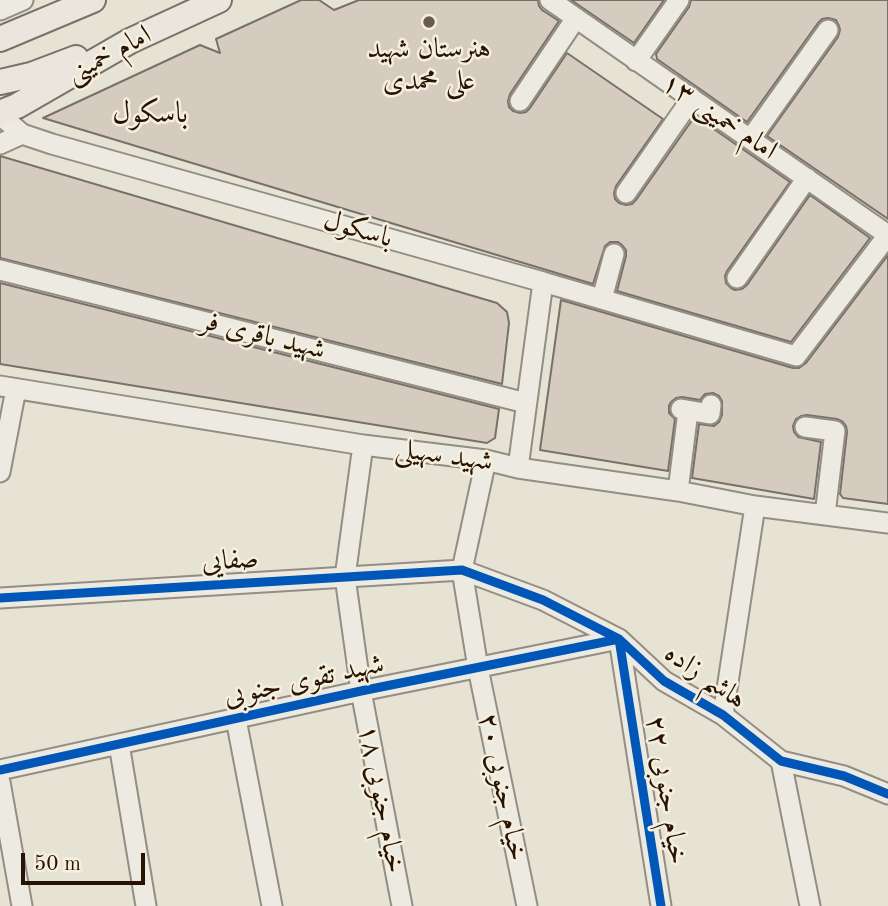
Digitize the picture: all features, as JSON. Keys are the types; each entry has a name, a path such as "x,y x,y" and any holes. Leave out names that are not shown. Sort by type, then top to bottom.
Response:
{"main road":[{"name":"امام خمینی","path":"0,39 93,0"},
{"name":"امام خمینی","path":"0,114 130,41 219,0"},
{"path":"0,82 31,75 130,41"}],"street":[{"path":"0,10 23,0"},
{"name":"امام خمینی ۱۳","path":"550,0 888,235"},
{"path":"636,61 679,0"},
{"path":"520,101 576,18"},
{"path":"751,138 828,30"},
{"path":"626,192 692,99"},
{"name":"باسکول","path":"0,114 22,134 52,144 796,356 888,235"},
{"path":"0,144 22,134"},
{"path":"737,278 807,178"},
{"path":"602,299 614,254"},
{"name":"شهید باقری فر","path":"0,270 526,403"},
{"path":"518,468 543,282"},
{"path":"0,472 8,387"},
{"name":"شهید سهیلی","path":"8,387 363,445 486,460 518,468 678,491 755,506 888,523"},
{"path":"678,491 685,410 710,414 711,405"},
{"path":"805,427 835,431 825,514"},
{"name":"خیام جنوبی ۱۸","path":"363,445 345,577 360,691 402,906"},
{"path":"462,570 486,460"},
{"path":"723,715 755,506"},
{"name":"صفایی","path":"0,598 462,570"},
{"name":"هاشم زاده","path":"462,570 543,600 619,639 664,681 723,715 781,761 844,776 888,794"},
{"name":"خیام جنوبی ۲۰","path":"462,570 478,668 527,906"},
{"name":"شهید تقوی جنوبی","path":"0,770 360,691 619,639"},
{"name":"خیام جنوبی ۲۲","path":"619,639 661,906"},
{"path":"236,719 272,906"},
{"path":"119,744 146,906"},
{"path":"781,761 810,906"},
{"path":"0,782 22,906"}],"building":[{"path":"301,0 319,0 334,10 359,0 538,0 542,10 559,21 510,94 509,107 513,111 526,112 530,108 567,53 663,119 616,186 615,199 619,203 632,204 636,200 695,116 790,182 727,271 726,283 735,290 747,285 810,195 870,238 791,342 617,291 626,256 626,250 618,242 610,242 605,246 593,284 43,118 200,45 220,53 216,39"},
{"path":"571,0 664,0 634,43"},
{"path":"691,0 888,0 888,219 767,136 838,37 840,30 836,20 822,19 818,23 747,122 657,59 656,54 689,7"},
{"path":"0,156 497,303 507,312 509,323 502,384 0,258"},
{"path":"888,255 888,504 843,498 840,494 846,426 837,419 807,415 796,419 793,426 798,437 821,442 814,499 692,478 699,424 714,426 722,415 722,401 713,393 705,394 700,400 682,397 671,402 669,413 675,419 668,471 540,450 561,300 799,368 806,363"},
{"path":"0,283 499,409 495,438 487,443 0,364"}],"cycle path":[{"path":"0,598 462,570 543,600 619,639 664,681 723,715 781,761 844,776 888,794"},
{"path":"0,770 361,691 619,639 661,906"}],"place":[{"name":"هنرستان شهید علی محمدی","path":"429,22"}],"district":[{"name":"باسکول","path":"150,114"}]}
